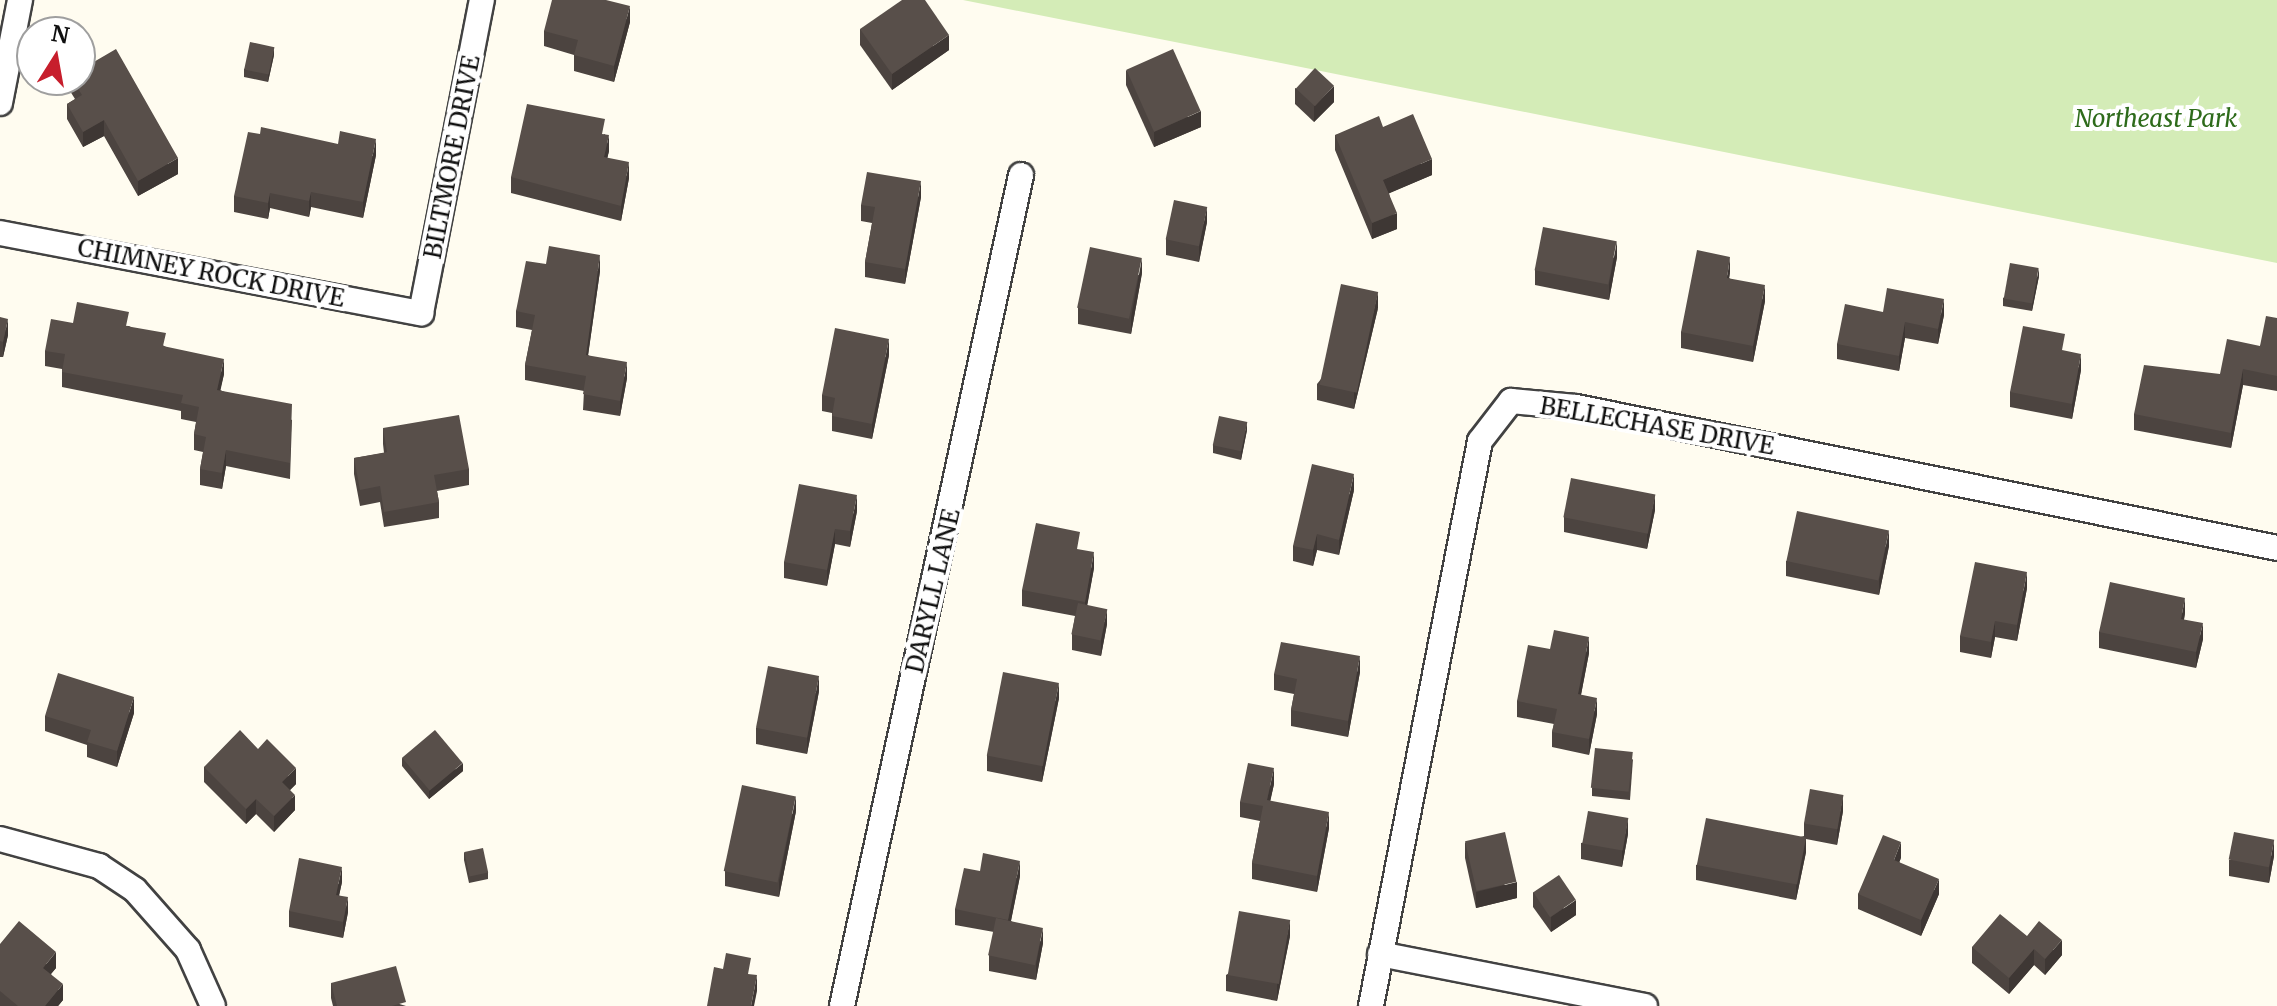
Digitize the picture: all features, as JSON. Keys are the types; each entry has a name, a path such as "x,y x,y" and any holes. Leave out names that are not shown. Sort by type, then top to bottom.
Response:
{"street":[{"path":"0,103 20,0"},
{"name":"BILTMORE DRIVE","path":"421,313 482,0"},
{"name":"DARYLL LANE","path":"842,1006 1021,175"},
{"name":"CHIMNEY ROCK DRIVE","path":"0,233 421,313"},
{"name":"BELLECHASE DRIVE","path":"1371,1006 1480,441 1511,401 1599,411 2277,548"},
{"path":"0,839 99,866 135,890 188,950 213,1006"},
{"path":"1380,954 1645,1006"}],"green space":[{"name":"Northeast Park","path":"963,0 2277,0 2277,263 1276,62"}],"building":[{"path":"552,0 606,0 630,6 614,66 574,55 578,40 544,31"},
{"path":"902,0 925,0 949,35 892,74 860,29"},
{"path":"250,42 274,47 269,75 244,69"},
{"path":"116,49 178,158 138,181 104,120 83,132 67,104 80,96 96,96 96,61"},
{"path":"1173,49 1201,111 1154,132 1126,70"},
{"path":"1315,68 1334,86 1315,106 1296,88"},
{"path":"527,104 605,119 602,134 609,135 604,157 629,162 621,206 511,177"},
{"path":"1413,114 1432,159 1383,180 1397,213 1372,223 1335,135 1379,116 1383,127"},
{"path":"261,127 338,144 340,131 376,139 363,202 311,192 309,201 270,193 268,203 234,196 248,132 260,134"},
{"path":"867,172 921,181 905,269 865,262 875,207 861,205"},
{"path":"1174,200 1207,207 1199,246 1166,239"},
{"path":"1543,227 1617,241 1608,285 1535,270"},
{"path":"549,246 600,255 586,355 627,362 620,401 583,394 586,376 525,365 535,315 516,311 526,261 546,264"},
{"path":"1090,247 1142,258 1129,319 1077,308"},
{"path":"1697,250 1730,257 1727,278 1765,285 1753,346 1681,332"},
{"path":"2010,263 2039,268 2032,303 2004,298"},
{"path":"1341,284 1378,292 1357,393 1320,385"},
{"path":"1887,288 1944,299 1938,329 1905,322 1899,356 1837,344 1845,304 1883,312"},
{"path":"77,302 129,312 126,326 166,333 163,346 224,359 217,390 292,404 290,463 226,450 222,473 200,469 206,437 194,434 199,407 181,403 183,395 62,372 65,354 45,351 51,319 73,323"},
{"path":"2266,316 2277,318 2277,376 2243,369 2231,433 2134,414 2144,365 2220,374 2227,339 2260,346"},
{"path":"0,317 8,319 3,342 0,341"},
{"path":"2023,326 2065,334 2062,350 2081,354 2072,404 2010,392"},
{"path":"835,328 889,339 872,424 832,416 835,398 822,395"},
{"path":"459,415 469,469 434,475 439,502 384,512 380,486 360,490 354,458 387,452 383,428"},
{"path":"1219,416 1247,422 1241,451 1213,445"},
{"path":"1312,464 1354,474 1339,540 1317,534 1313,550 1293,546"},
{"path":"1571,478 1655,494 1648,534 1563,517"},
{"path":"799,484 857,495 850,531 835,529 827,570 784,562"},
{"path":"1797,511 1889,531 1878,580 1786,561"},
{"path":"1036,523 1080,532 1077,549 1094,552 1085,602 1022,590"},
{"path":"1975,562 2027,572 2017,625 1995,621 1991,642 1960,636"},
{"path":"2110,582 2185,598 2181,619 2203,623 2196,652 2099,632"},
{"path":"1078,603 1107,609 1101,641 1071,634"},
{"path":"1554,630 1589,637 1578,694 1597,698 1589,739 1552,732 1557,709 1517,701 1528,645 1550,649"},
{"path":"1281,642 1360,656 1348,721 1291,710 1297,679 1274,674"},
{"path":"768,666 819,676 807,738 756,728"},
{"path":"1003,672 1059,683 1043,766 987,755"},
{"path":"58,673 134,697 117,751 87,742 91,730 45,716"},
{"path":"240,730 258,749 267,739 296,768 282,782 295,795 274,816 256,799 246,809 204,767"},
{"path":"435,730 463,763 430,791 402,758"},
{"path":"1595,748 1633,752 1629,792 1591,788"},
{"path":"1248,763 1274,768 1267,800 1329,812 1317,876 1252,863 1263,806 1240,802"},
{"path":"742,785 796,796 778,883 724,871"},
{"path":"1810,789 1843,795 1837,829 1804,823"},
{"path":"1588,811 1628,818 1623,851 1582,843"},
{"path":"1706,818 1806,837 1797,885 1697,865"},
{"path":"1505,832 1516,882 1477,891 1465,841"},
{"path":"2234,832 2274,840 2269,867 2229,859"},
{"path":"1883,835 1901,842 1894,860 1939,879 1921,920 1858,894"},
{"path":"483,848 488,872 470,876 464,852"},
{"path":"983,853 1020,861 1008,920 955,909 964,868 980,871"},
{"path":"299,858 342,867 336,895 348,897 343,922 289,911"},
{"path":"1559,875 1576,900 1550,917 1533,892"},
{"path":"1239,911 1290,920 1279,984 1228,975"},
{"path":"2000,914 2027,936 2039,921 2062,940 2045,959 2034,949 2009,978 1972,947"},
{"path":"996,918 1043,928 1035,965 988,955"},
{"path":"19,921 56,952 43,968 63,984 45,1006 18,1006 0,991 0,944"},
{"path":"726,953 751,958 748,974 757,975 751,1006 707,1006 714,967 723,969"},
{"path":"396,966 406,1002 392,1006 337,1006 331,983"}]}
